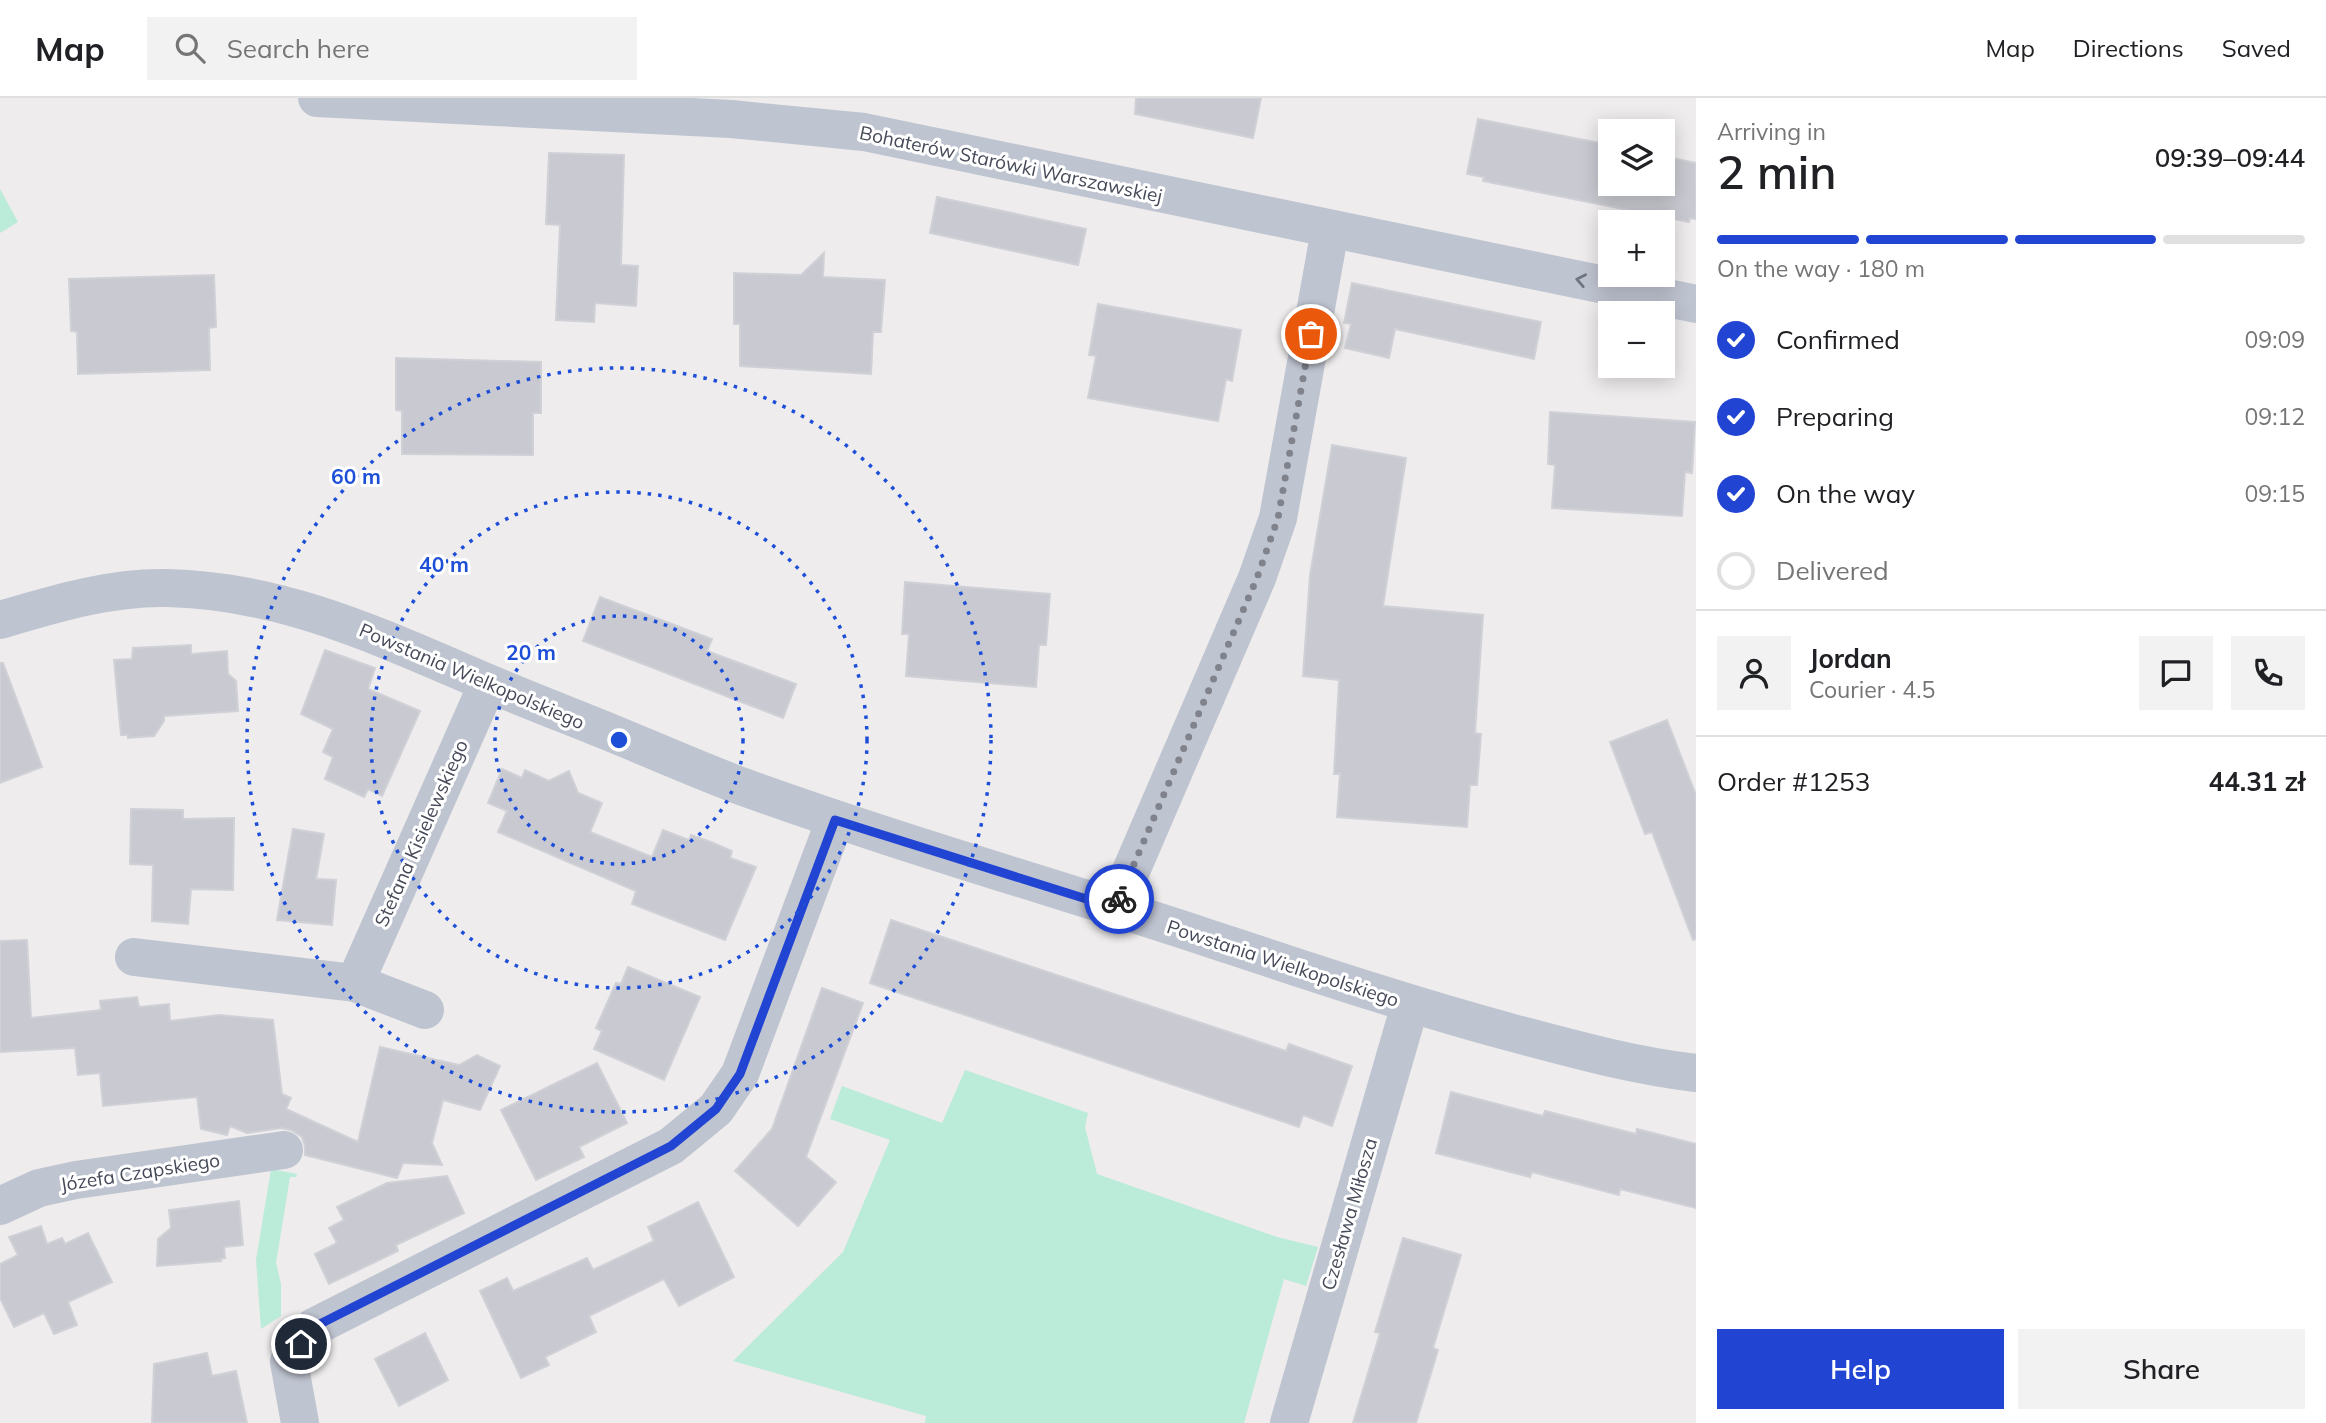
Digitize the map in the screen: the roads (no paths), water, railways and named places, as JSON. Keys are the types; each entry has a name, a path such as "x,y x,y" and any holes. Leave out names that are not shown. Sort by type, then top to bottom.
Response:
{"street":[{"name":"Bohaterów Starówki Warszawskiej","path":"317,98 731,119 864,132 1696,304"},
{"path":"1115,908 1257,578 1278,518 1330,230"},
{"name":"Powstania Wielkopolskiego","path":"0,620 75,598 163,588 266,600 367,631 727,781 835,820 1410,1005 1584,1052 1696,1073"},
{"name":"Stefana Kisielewskiego","path":"355,983 488,683"},
{"path":"300,1423 289,1362 314,1327 671,1146 716,1109 740,1074 835,820"},
{"path":"134,957 355,983 425,1010"},
{"name":"Czesława Miłosza","path":"1289,1423 1410,1005"},
{"name":"Józefa Czapskiego","path":"0,1206 39,1188 76,1180 284,1150"}]}
